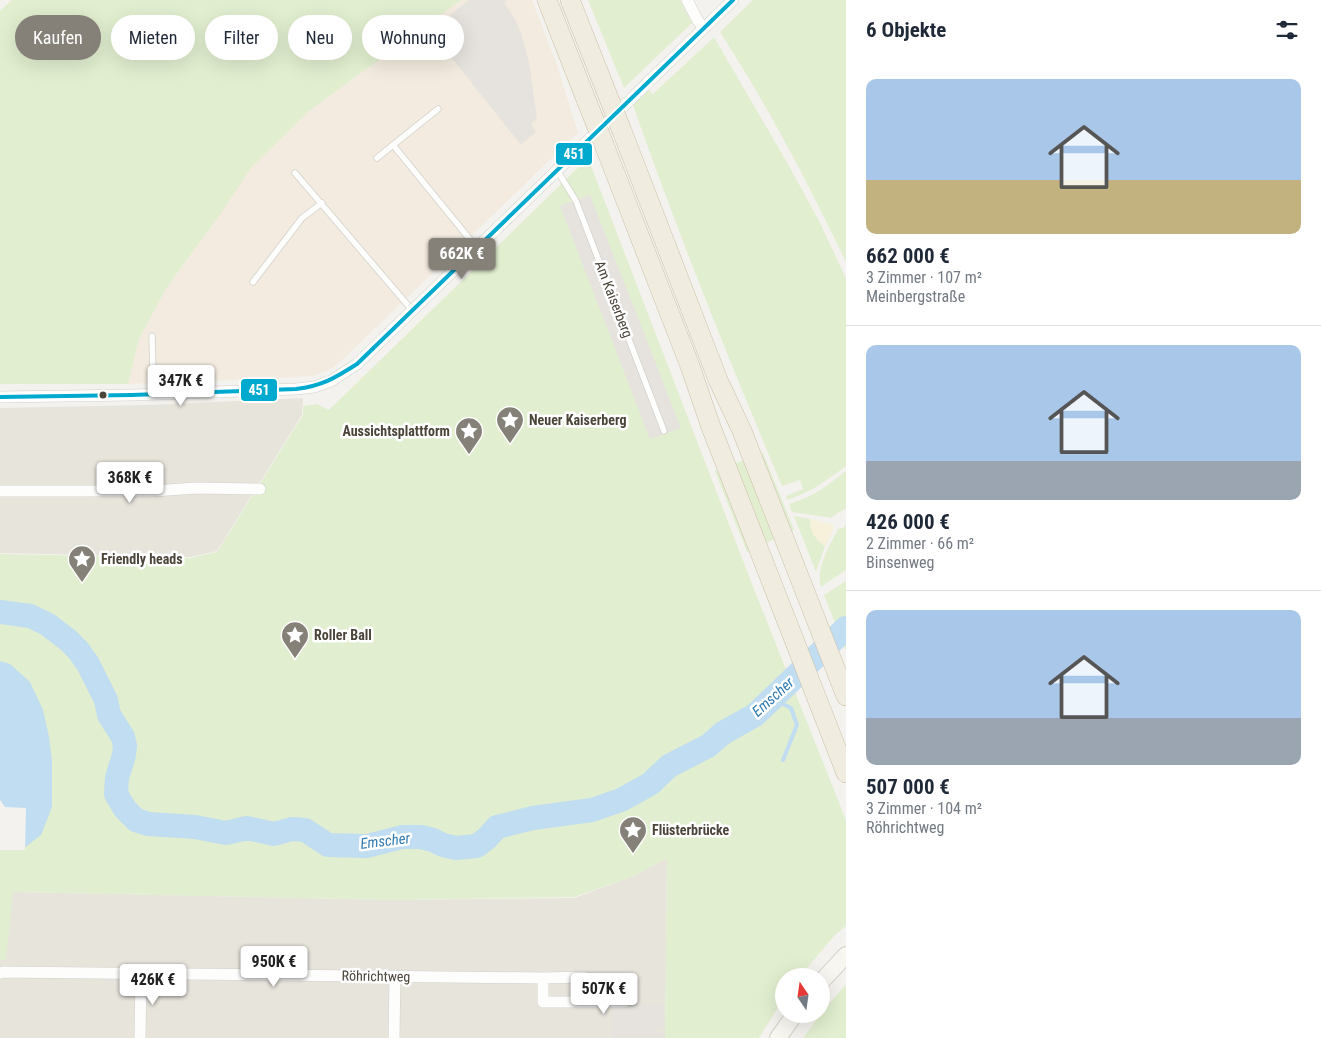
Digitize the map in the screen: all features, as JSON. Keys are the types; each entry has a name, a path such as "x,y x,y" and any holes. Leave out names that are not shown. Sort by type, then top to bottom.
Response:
{"highway":[{"path":"547,0 846,773"},
{"path":"570,0 715,371 742,431 846,696"}],"main road":[{"path":"830,972 846,955"},
{"path":"778,1038 789,1023"}],"street":[{"path":"687,0 704,28"},
{"path":"0,397 296,389 314,387 331,381 357,364 733,0"},
{"path":"0,491 260,489"},
{"name":"Röhrichtweg","path":"0,973 584,977 584,1001"},
{"path":"140,1038 141,973"},
{"path":"394,1038 395,976"},
{"path":"542,978 543,1002 624,1002"}],"lane":[{"path":"377,158 438,109"},
{"path":"394,144 477,248"},
{"name":"Am Kaiserberg","path":"557,170 576,201 664,430"},
{"path":"295,173 412,310"},
{"path":"253,282 302,218 322,203"},
{"path":"152,336 153,373 187,372 187,393"}],"shaded area":[{"path":"461,0 532,0 557,65 578,133 331,369 313,376 128,384 139,339 167,287 219,216 251,168 309,111 379,60 464,60 464,15 440,15"},
{"path":"469,0 507,0 504,2 515,19 529,62 537,119 531,124 536,132 521,145 453,60 464,60 464,15 450,15"},
{"path":"590,195 681,428 650,439 560,206"},
{"path":"303,398 302,415 217,551 190,557 0,553 0,408 148,405"},
{"path":"667,858 665,1038 0,1038 0,960 6,959 12,892 394,900 574,898 634,876"},
{"path":"664,1005 664,1027 655,1027 655,1032 664,1032 664,1038 612,1038 612,1006"}],"green space":[{"path":"12,0 461,0 440,15 362,15 362,60 379,60 309,111 251,168 219,216 167,287 139,339 128,384 0,384 0,11"},
{"path":"588,0 680,0 692,23 624,88"},
{"path":"753,0 846,0 846,262 787,145 755,88 720,32"},
{"path":"714,37 789,166 818,219 846,278 846,466 818,486 787,500 786,496 803,489 800,480 782,486 704,297 633,105 649,90 653,94"},
{"path":"588,158 752,584 846,820 846,926 835,935 807,968 775,968 775,1012 759,1038 665,1038 667,858 634,876 574,897 394,900 13,892 6,960 0,960 0,554 190,558 217,552 303,415 303,406 317,404 329,410"},
{"path":"763,453 794,530 747,552 715,471"},
{"path":"846,471 846,508 832,518 792,512 789,504 819,491"},
{"path":"794,516 810,519 814,534 818,541 825,546 816,572"},
{"path":"846,525 846,570 821,587 820,573 824,557 838,529"},
{"path":"846,581 846,651 824,595"},
{"path":"846,984 846,1038 803,1038 814,1023 830,1023 830,1003"}],"sand":[{"path":"810,519 832,524 834,527 826,546 814,535"}],"water":[{"path":"0,661 10,664 30,682 43,710 49,737 52,761 52,807 41,835 24,848 0,847"}],"pier":[{"path":"0,800 5,807 26,808 25,850 0,850"}],"waterway":[{"name":"Emscher","path":"0,612 30,616 47,624 68,640 88,664 106,700 109,715 123,737 124,755 117,778 116,794 125,809 136,820 148,824 195,827 226,833 247,828 274,834 292,829 305,830 328,845 367,846 402,837 421,837 456,848 477,846 497,827 533,818 592,810 621,800 650,784 669,766 708,746 723,733 755,715 846,628"},
{"path":"773,699 791,708 797,725 783,760"}],"transit line":[{"name":"451","path":"0,397 132,395 296,389 313,386 335,377 357,364 733,0"}],"place":[{"name":"Neuer Kaiserberg","path":"510,444"},
{"name":"Aussichtsplattform","path":"469,455"},
{"name":"Friendly heads","path":"82,583"},
{"name":"Roller Ball","path":"295,659"},
{"name":"Flüsterbrücke","path":"633,854"}]}
